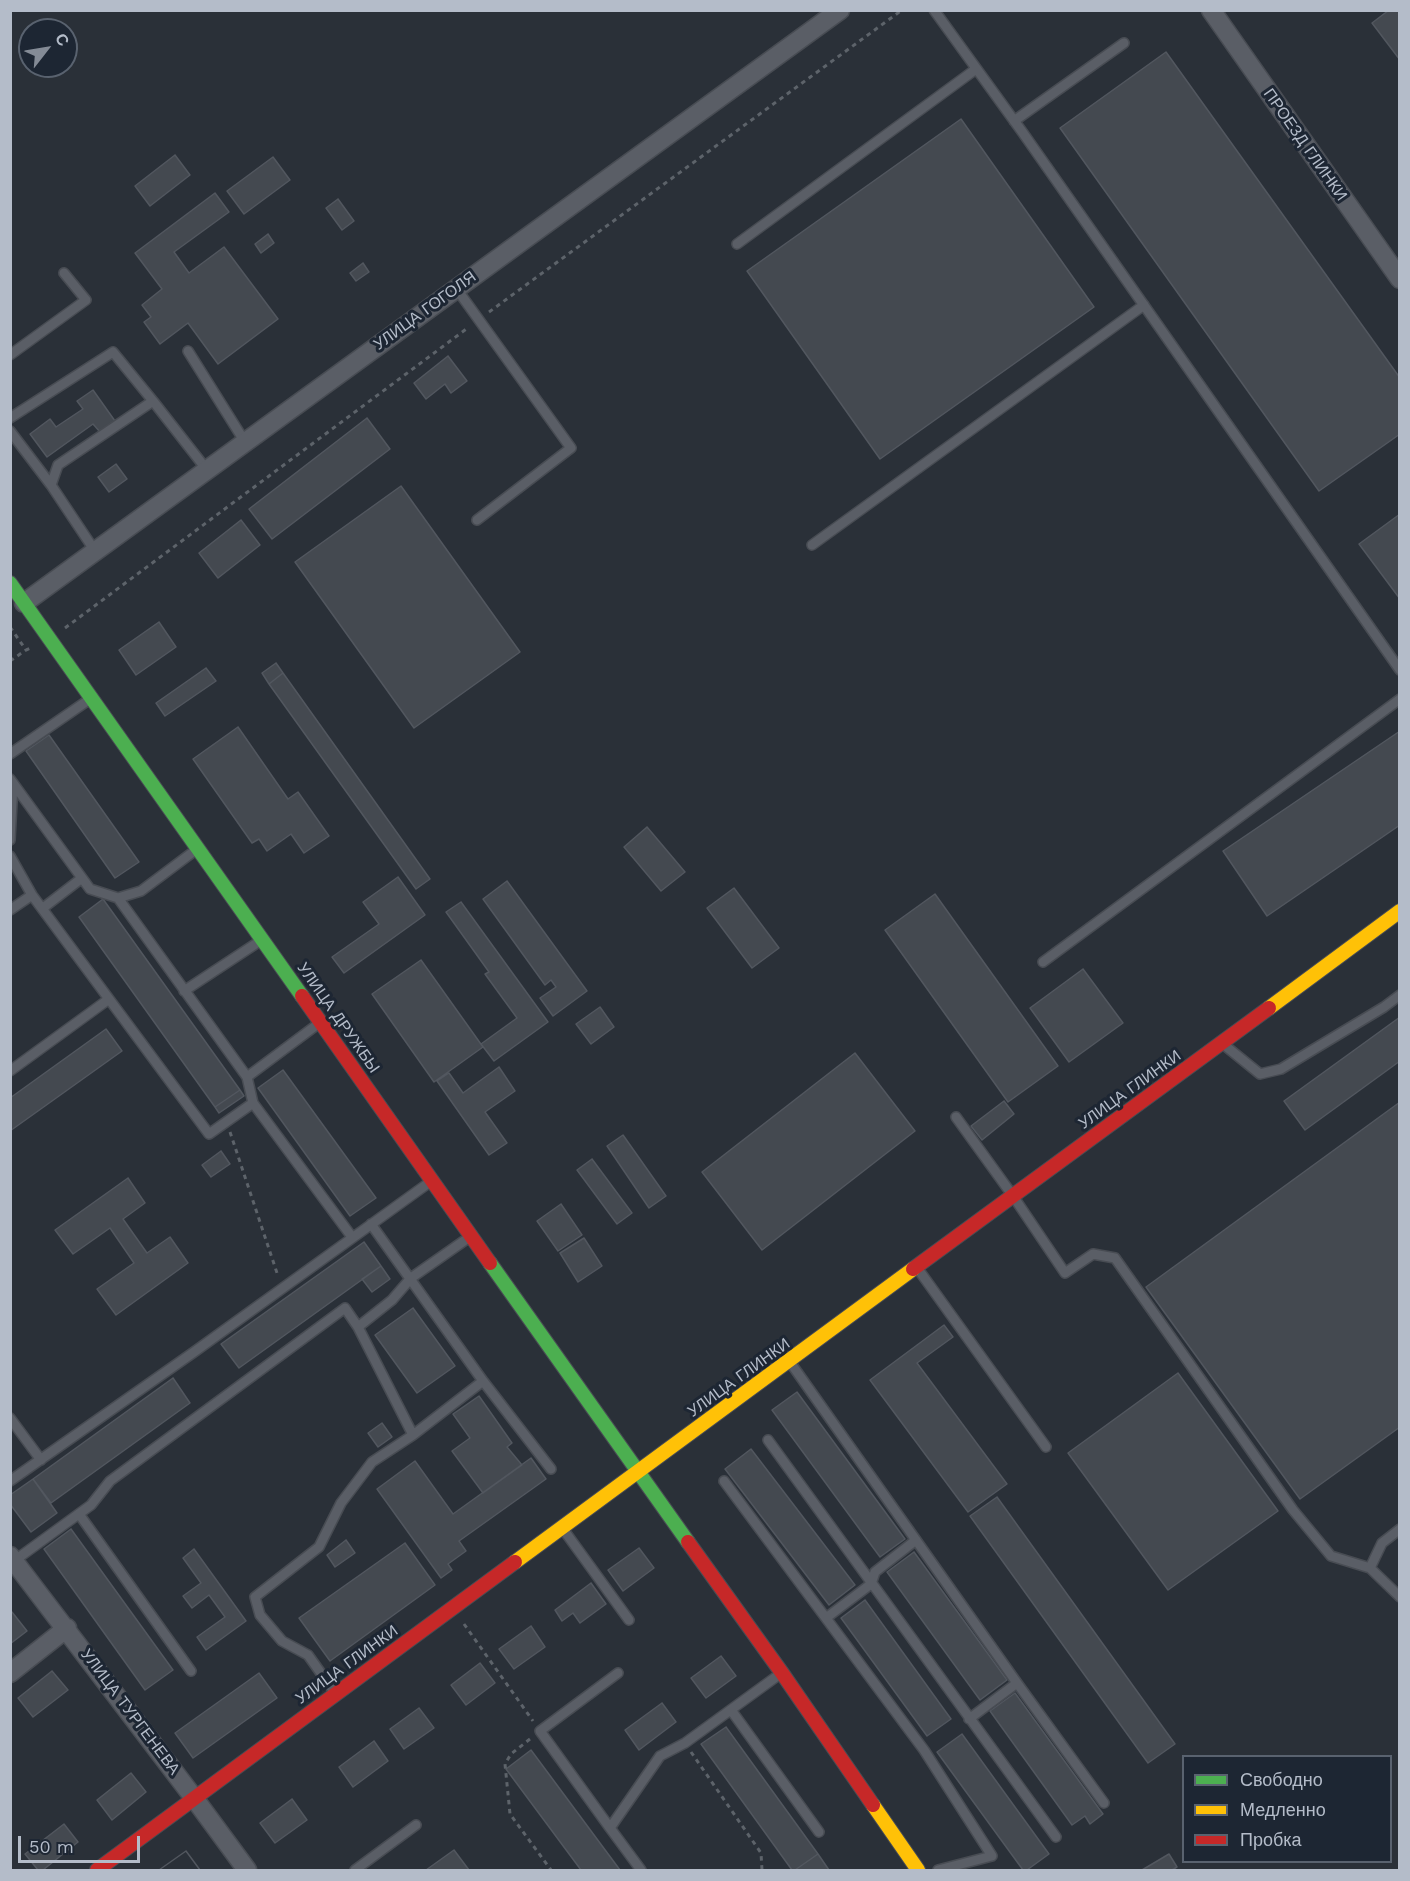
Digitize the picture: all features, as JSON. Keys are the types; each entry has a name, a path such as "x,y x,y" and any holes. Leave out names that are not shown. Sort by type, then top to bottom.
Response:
{"street":[{"name":"УЛИЦА ГОГОЛЯ","path":"17,608 840,10"},
{"name":"ПРОЕЗД ГЛИНКИ","path":"1211,10 1400,279"},
{"name":"УЛИЦА ДРУЖБЫ","path":"10,584 17,608 50,639 782,1673 918,1870"},
{"name":"УЛИЦА ГЛИНКИ","path":"97,1870 1399,913"},
{"name":"УЛИЦА ТУРГЕНЕВА","path":"12,1558 67,1628 247,1870"},
{"path":"10,1673 67,1628"}],"lane":[{"path":"934,10 1400,670"},
{"path":"1014,121 1124,43"},
{"path":"737,244 976,69"},
{"path":"10,355 86,300 64,273"},
{"path":"456,288 571,448 477,520"},
{"path":"812,545 1144,305"},
{"path":"188,351 245,442"},
{"path":"10,418 113,352 207,470"},
{"path":"51,485 58,465 153,401"},
{"path":"10,431 51,485 95,551"},
{"path":"10,754 92,698"},
{"path":"1043,962 1400,699"},
{"path":"12,781 90,889 118,898 141,891 198,848"},
{"path":"10,840 12,781"},
{"path":"10,856 32,894 209,1134 253,1103"},
{"path":"43,908 82,878"},
{"path":"10,910 32,894"},
{"path":"118,898 247,1077 253,1103 352,1237"},
{"path":"184,991 262,940"},
{"path":"1221,1043 1260,1074 1281,1069 1400,995"},
{"path":"10,1071 109,999"},
{"path":"247,1077 320,1022"},
{"path":"956,1118 1065,1273 1093,1254 1115,1258 1293,1510 1324,1549 1331,1556 1370,1568 1400,1597"},
{"path":"10,1481 432,1180"},
{"path":"371,1224 483,1382 551,1469"},
{"path":"357,1327 392,1300 411,1278 471,1236"},
{"path":"916,1267 1046,1447"},
{"path":"12,1558 91,1505 110,1481 345,1308 413,1436"},
{"path":"790,1361 1104,1803"},
{"path":"335,1694 308,1655 282,1641 260,1615 255,1597 319,1547 340,1503 372,1462 413,1436 483,1382"},
{"path":"10,1418 41,1460"},
{"path":"768,1440 1056,1837"},
{"path":"724,1481 924,1750 992,1856 938,1870"},
{"path":"79,1514 191,1671"},
{"path":"562,1528 629,1620"},
{"path":"1370,1568 1382,1543 1400,1529"},
{"path":"826,1618 872,1584 875,1572 916,1540"},
{"path":"618,1672 540,1731 641,1870"},
{"path":"610,1828 660,1756 685,1743 782,1673"},
{"path":"969,1719 1017,1683"},
{"path":"731,1710 819,1832"},
{"path":"355,1870 416,1825"}],"path":[{"path":"10,661 26,650 50,639 478,320 902,10"},
{"path":"10,627 26,650"},
{"path":"227,1121 282,1288"},
{"path":"452,1608 540,1731 511,1754 505,1764 510,1814 551,1870"},
{"path":"685,1743 761,1853 762,1870"}],"building":[{"path":"1389,10 1400,10 1400,60 1372,23"},
{"path":"1166,52 1400,378 1400,434 1319,491 1060,128"},
{"path":"961,119 1094,307 880,459 747,271"},
{"path":"175,155 190,175 150,206 135,186"},
{"path":"273,157 290,180 244,214 227,191"},
{"path":"215,193 229,212 174,252 189,273 224,247 278,319 218,364 188,323 160,344 144,322 151,317 142,305 162,289 135,253"},
{"path":"338,199 354,221 342,230 326,208"},
{"path":"268,234 274,243 261,253 255,244"},
{"path":"363,263 369,272 356,281 350,273"},
{"path":"448,356 467,381 451,393 445,384 426,399 414,383"},
{"path":"93,390 115,421 100,432 93,424 47,457 30,434 50,419 56,427 83,409 77,401"},
{"path":"367,418 390,449 272,539 249,509"},
{"path":"116,464 127,479 109,492 98,477"},
{"path":"401,486 520,652 414,728 295,562"},
{"path":"1400,514 1400,599 1359,544"},
{"path":"241,520 260,545 218,578 199,553"},
{"path":"159,622 176,647 136,675 119,650"},
{"path":"276,663 283,673 269,684 262,673"},
{"path":"206,668 216,681 165,716 156,703"},
{"path":"283,673 430,879 416,889 269,684"},
{"path":"238,727 288,799 298,792 329,836 304,853 291,834 267,851 259,839 252,843 193,759"},
{"path":"1400,731 1400,825 1267,916 1223,851"},
{"path":"49,735 139,862 115,878 26,751"},
{"path":"647,827 685,872 661,891 624,847"},
{"path":"398,877 425,915 344,973 332,957 379,924 363,902"},
{"path":"507,881 587,991 553,1016 540,998 556,987 551,980 545,985 483,899"},
{"path":"734,888 779,948 752,968 707,908"},
{"path":"935,894 1058,1066 1008,1102 885,930"},
{"path":"103,899 240,1090 215,1107 79,917"},
{"path":"461,902 548,1022 494,1061 481,1044 517,1018 485,974 489,972 446,912"},
{"path":"421,960 483,1047 434,1082 372,994"},
{"path":"1083,969 1123,1023 1069,1062 1030,1008"},
{"path":"600,1007 614,1027 591,1044 576,1024"},
{"path":"1400,1017 1400,1061 1305,1130 1284,1101"},
{"path":"106,1029 122,1051 10,1131 10,1098"},
{"path":"855,1053 915,1131 762,1250 702,1172"},
{"path":"499,1067 515,1091 485,1112 507,1143 489,1155 437,1081 449,1073 463,1093"},
{"path":"283,1070 376,1198 350,1216 258,1088"},
{"path":"240,1090 244,1096 219,1113 215,1107"},
{"path":"1004,1101 1014,1114 982,1140 971,1126"},
{"path":"1400,1102 1400,1427 1300,1499 1146,1287"},
{"path":"623,1135 666,1196 649,1208 607,1146"},
{"path":"221,1151 230,1164 211,1177 202,1165"},
{"path":"592,1159 632,1213 617,1224 577,1170"},
{"path":"128,1178 145,1203 123,1219 147,1253 170,1237 188,1263 116,1315 97,1289 134,1263 110,1228 73,1254 55,1230"},
{"path":"561,1204 582,1235 558,1251 537,1221"},
{"path":"584,1238 602,1266 578,1282 560,1253"},
{"path":"364,1242 381,1266 239,1368 221,1344"},
{"path":"381,1266 390,1279 372,1292 362,1279"},
{"path":"413,1308 455,1366 417,1393 375,1335"},
{"path":"944,1325 953,1337 917,1363 1007,1484 968,1512 870,1380"},
{"path":"1178,1373 1278,1511 1168,1590 1068,1453"},
{"path":"173,1378 190,1403 51,1503 33,1479"},
{"path":"797,1392 905,1539 880,1557 772,1410"},
{"path":"479,1396 512,1443 507,1447 522,1465 483,1493 452,1451 470,1438 453,1414"},
{"path":"382,1423 392,1437 378,1447 368,1433"},
{"path":"751,1449 855,1585 829,1605 725,1469"},
{"path":"531,1458 546,1479 459,1541 466,1551 448,1564 452,1570 441,1578 377,1489 415,1461 453,1514"},
{"path":"33,1479 57,1513 31,1532 10,1504 10,1495"},
{"path":"997,1497 1175,1744 1148,1763 970,1516"},
{"path":"71,1529 173,1670 145,1690 44,1549"},
{"path":"346,1540 355,1553 335,1567 327,1555"},
{"path":"405,1543 435,1585 330,1661 299,1618"},
{"path":"639,1548 654,1568 623,1591 608,1570"},
{"path":"194,1549 246,1621 206,1650 197,1637 225,1617 209,1595 192,1608 183,1596 201,1583 183,1558"},
{"path":"914,1552 1007,1680 980,1700 887,1572"},
{"path":"591,1583 606,1604 580,1623 573,1613 562,1621 555,1610"},
{"path":"865,1600 951,1719 927,1736 841,1618"},
{"path":"12,1612 27,1631 10,1644 10,1613"},
{"path":"531,1626 545,1647 514,1669 499,1649"},
{"path":"721,1656 736,1676 706,1698 691,1678"},
{"path":"480,1663 495,1683 466,1705 451,1685"},
{"path":"52,1671 68,1690 33,1717 18,1698"},
{"path":"259,1673 277,1698 193,1758 175,1733"},
{"path":"1015,1693 1103,1814 1090,1824 1085,1816 1072,1825 990,1711"},
{"path":"662,1703 676,1722 639,1750 625,1730"},
{"path":"419,1708 434,1728 404,1749 390,1729"},
{"path":"726,1727 818,1854 795,1870 792,1870 701,1744"},
{"path":"962,1734 1049,1854 1027,1870 1023,1870 937,1752"},
{"path":"374,1741 388,1761 353,1787 339,1767"},
{"path":"531,1750 620,1870 581,1870 506,1769"},
{"path":"131,1773 146,1792 112,1820 97,1800"},
{"path":"292,1799 307,1820 275,1843 260,1823"},
{"path":"64,1824 78,1842 43,1870 38,1870 25,1854"},
{"path":"454,1850 469,1870 426,1870"},
{"path":"186,1851 200,1870 159,1870"},
{"path":"186,1851 200,1870 159,1870"},
{"path":"818,1854 829,1870 795,1870"},
{"path":"1169,1854 1177,1867 1172,1870 1142,1870"}],"traffic: fast":[{"path":"10,583 302,996"},
{"path":"490,1263 688,1542"}],"traffic: slow":[{"path":"1269,1008 1400,911"},
{"path":"515,1562 913,1269"},
{"path":"873,1805 918,1870"}],"traffic: jam":[{"path":"302,996 490,1263"},
{"path":"913,1269 1269,1008"},
{"path":"688,1542 873,1805"},
{"path":"97,1870 515,1562"}]}
